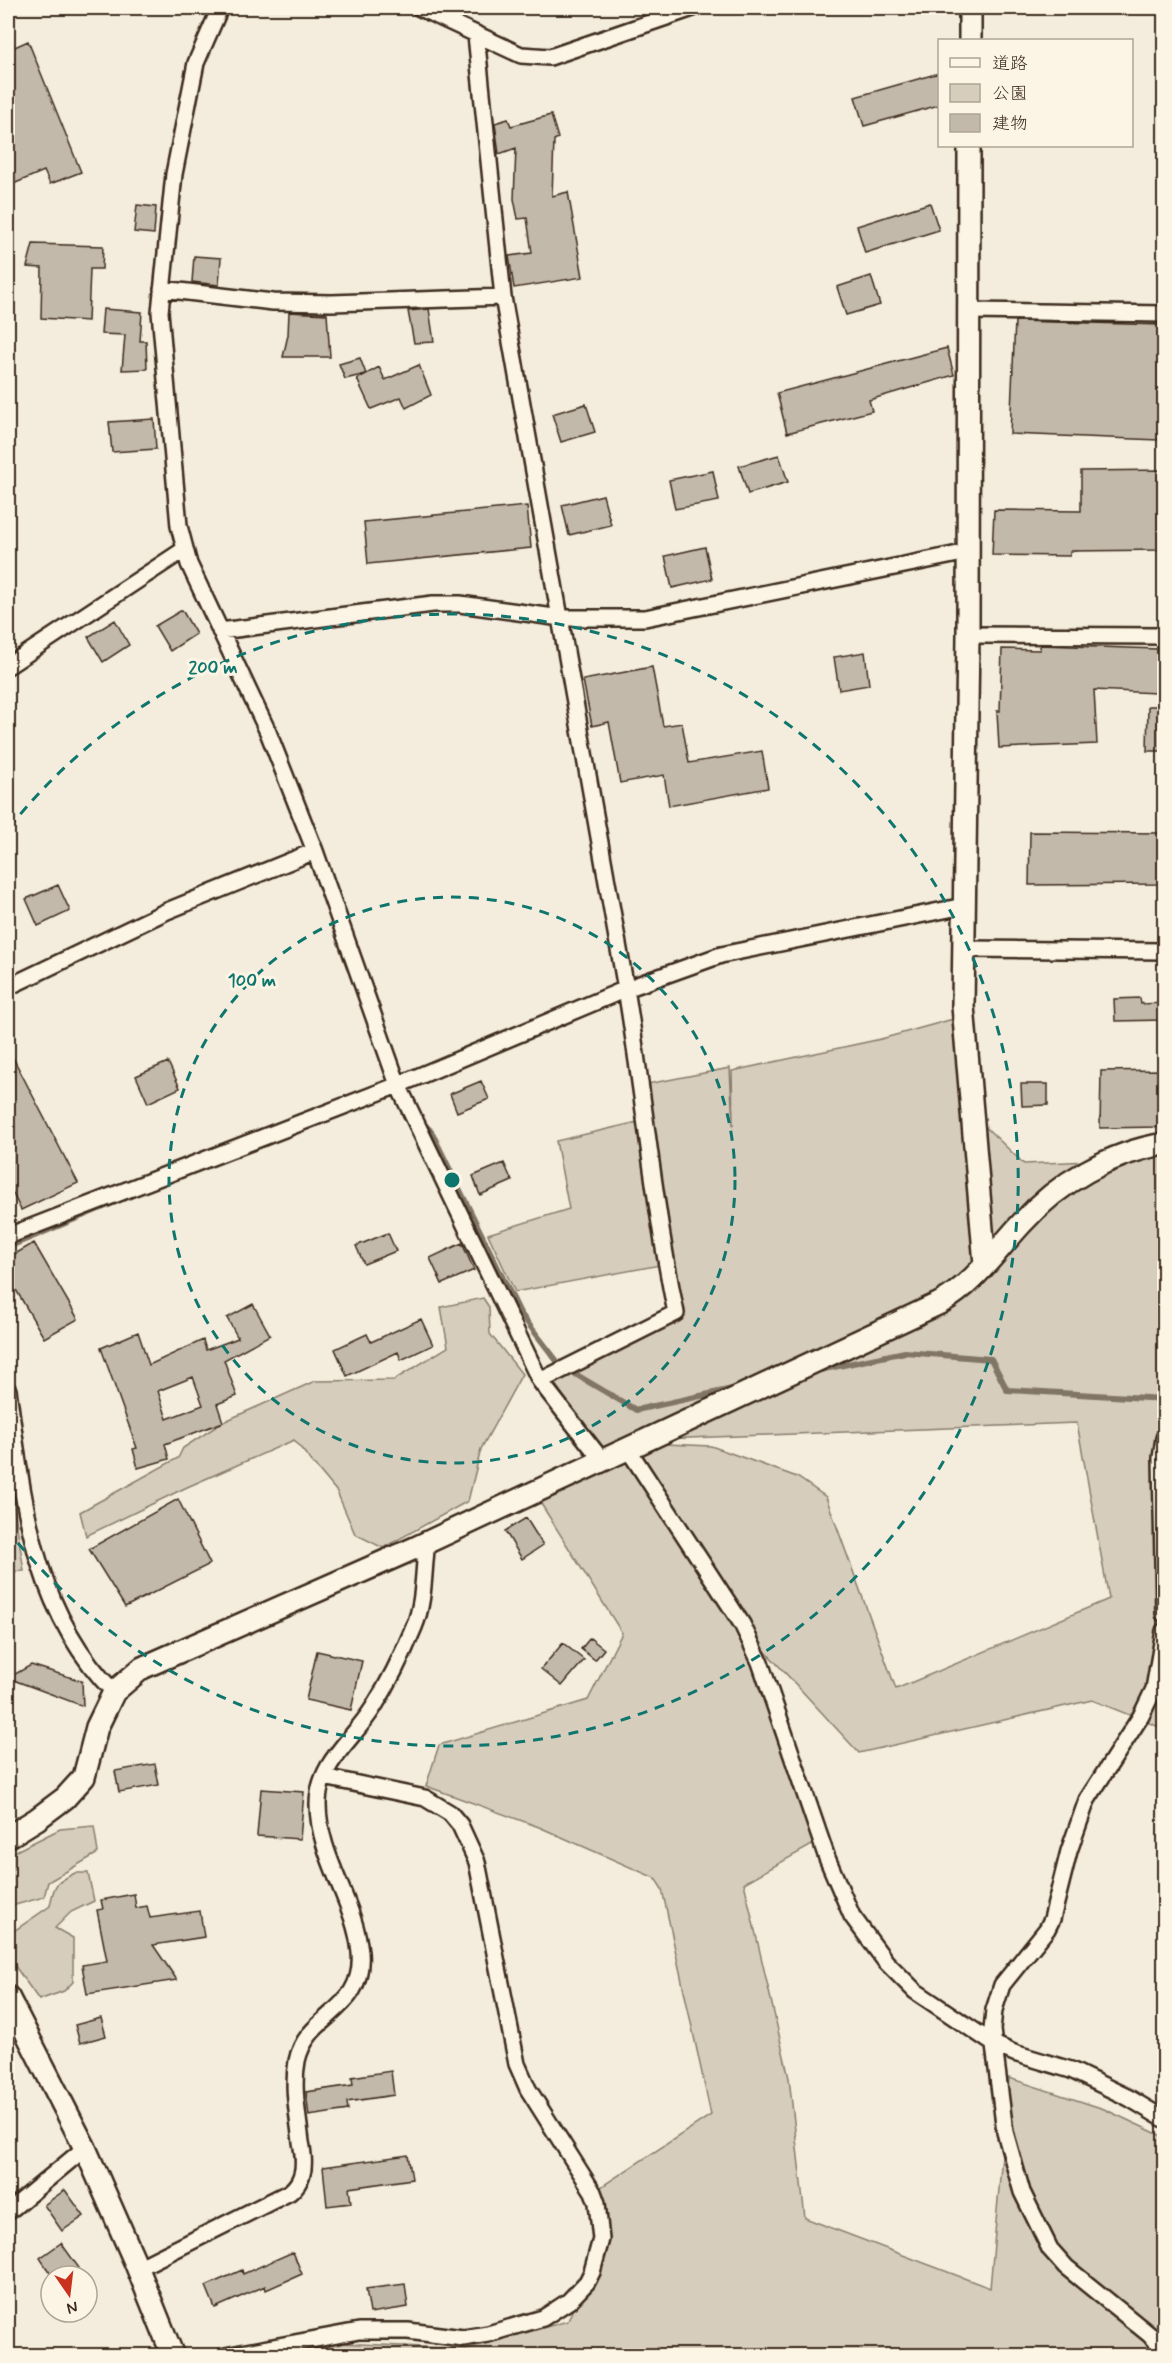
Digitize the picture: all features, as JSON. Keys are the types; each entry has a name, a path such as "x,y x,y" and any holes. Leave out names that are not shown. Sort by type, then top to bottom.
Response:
{"street":[{"path":"220,8 193,75 174,174 160,312 179,526 185,549 189,564 268,732 315,850 398,1085 540,1381 602,1460"},
{"path":"420,8 520,55 550,57 693,8"},
{"path":"970,8 970,39"},
{"path":"476,35 503,297 641,1076 666,1264 676,1313 540,1381"},
{"path":"969,147 968,635 963,1006 986,1264"},
{"path":"162,290 273,302 332,303 503,297"},
{"path":"969,311 1164,314"},
{"path":"9,661 185,549"},
{"path":"220,631 433,604 460,604 561,618 645,618 968,552"},
{"path":"968,635 1164,636"},
{"path":"8,987 167,911 315,850"},
{"path":"8,1236 398,1085 626,989 721,955 964,906"},
{"path":"964,949 1164,951"},
{"path":"8,1837 65,1798 84,1777 97,1727 114,1692 142,1668 427,1542 940,1303 960,1290 1022,1223 1055,1192 1089,1170 1110,1160 1149,1146 1164,1144"},
{"path":"8,1389 33,1543 43,1575 75,1645 114,1692"},
{"path":"1164,1438 1161,1458 1164,1614"},
{"path":"628,1449 742,1624 760,1662 827,1858 852,1916 886,1962 915,1991 994,2044 1014,2054 1071,2070 1129,2098 1164,2119"},
{"path":"138,2268 290,2193 297,2186 303,2172 294,2080 298,2058 305,2041 314,2028 338,2009 355,1988 360,1971 355,1926 319,1825 318,1802 324,1778 334,1755 348,1741 372,1709 414,1627 421,1607 427,1542"},
{"path":"1164,1631 1154,1689 1141,1716 1088,1800 1069,1851 1052,1918 1047,1929 1002,1986 994,2010 992,2030 1005,2132 1022,2192 1050,2249 1066,2267 1150,2335 1164,2352"},
{"path":"225,2355 359,2331 394,2331 463,2338 488,2334 543,2318 569,2301 587,2282 601,2238 597,2203 593,2192 519,2071 477,1862 460,1825 450,1813 425,1798 324,1778"},
{"path":"8,1997 85,2148 138,2268 173,2355"},
{"path":"8,2212 85,2148"}],"green space":[{"path":"964,1016 969,1111 1024,1164 1153,1158 1164,1155 1164,1729 1092,1700 859,1753 742,1626 814,1844 744,1883 789,2078 805,2218 990,2288 1009,2078 1104,2109 1164,2137 1164,2355 245,2356 339,2343 466,2349 568,2321 601,2239 593,2192 711,2115 662,1889 655,1878 539,1827 426,1786 439,1745 588,1700 622,1633 538,1499 643,1443 711,1446 797,1477 826,1497 896,1689 1109,1599 1077,1423 636,1440 602,1452 551,1378 681,1314 642,1085 730,1068 733,1126 732,1071 881,1039"},
{"path":"638,1122 666,1264 515,1292 488,1234 569,1209 556,1141"},
{"path":"483,1298 489,1307 490,1334 522,1374 481,1449 468,1501 383,1548 355,1534 337,1492 294,1440 185,1488 86,1536 80,1512 178,1458 183,1448 223,1422 315,1381 394,1380 448,1347 441,1307"},
{"path":"8,1469 24,1571 8,1572"},
{"path":"94,1826 98,1853 48,1882 44,1897 8,1907 8,1855 60,1829"},
{"path":"75,1873 88,1873 94,1901 71,1912 55,1928 73,1938 73,1982 64,1991 39,2000 12,1962 14,1931 50,1906 57,1885"}],"building":[{"path":"28,41 81,172 50,184 44,171 11,185 8,176 8,50"},
{"path":"938,73 938,105 864,126 855,97"},
{"path":"551,115 558,138 554,140 552,196 568,192 583,277 514,288 509,256 532,253 527,218 518,219 514,199 516,148 499,154 495,123 508,119 511,126"},
{"path":"930,203 939,230 865,253 857,226"},
{"path":"137,205 156,207 154,234 134,232"},
{"path":"33,244 103,246 102,269 90,269 88,321 41,318 42,268 27,267"},
{"path":"194,256 221,258 219,285 192,282"},
{"path":"871,276 880,305 846,315 837,287"},
{"path":"103,309 142,312 140,341 146,341 147,369 122,370 125,335 101,334"},
{"path":"429,309 434,342 414,343 408,311"},
{"path":"289,312 327,314 330,357 283,357 288,335"},
{"path":"1015,321 1164,325 1159,440 1010,434"},
{"path":"947,348 954,375 869,400 872,411 787,433 777,393"},
{"path":"360,358 366,374 345,379 339,364"},
{"path":"419,365 431,395 406,408 401,397 371,409 357,379 379,367 385,380"},
{"path":"586,404 595,432 561,442 552,414"},
{"path":"154,419 156,449 112,452 109,422"},
{"path":"779,455 788,482 748,494 739,466"},
{"path":"1164,470 1164,550 1070,551 1070,556 992,555 994,510 1081,511 1081,471"},
{"path":"713,471 719,501 675,509 669,480"},
{"path":"603,495 611,525 569,535 562,505"},
{"path":"527,506 531,548 368,564 364,522"},
{"path":"705,547 712,579 672,588 665,556"},
{"path":"182,610 196,634 170,651 155,626"},
{"path":"115,620 129,645 103,662 88,637"},
{"path":"1040,645 1158,649 1156,693 1094,690 1097,744 999,748 997,711 1000,711 1002,649 1040,650"},
{"path":"865,652 869,685 839,690 834,657"},
{"path":"652,667 663,726 682,723 689,763 762,751 768,788 669,806 664,775 620,783 609,722 592,726 583,680"},
{"path":"1148,706 1164,706 1164,751 1147,751"},
{"path":"1030,832 1164,833 1164,884 1029,885"},
{"path":"58,885 70,911 38,926 26,899"},
{"path":"1140,998 1141,1004 1164,1003 1164,1020 1115,1021 1114,999"},
{"path":"8,1048 78,1183 21,1210 8,1184"},
{"path":"168,1062 180,1088 148,1103 136,1076"},
{"path":"1161,1070 1160,1127 1100,1128 1101,1071"},
{"path":"481,1081 489,1099 457,1112 450,1094"},
{"path":"1021,1084 1048,1084 1048,1105 1022,1106"},
{"path":"504,1163 512,1181 480,1195 473,1176"},
{"path":"388,1233 396,1251 364,1264 356,1246"},
{"path":"34,1243 78,1319 44,1338 8,1276 8,1258"},
{"path":"462,1243 474,1270 442,1284 430,1258"},
{"path":"253,1304 270,1335 224,1360 237,1396 217,1404 223,1422 165,1444 169,1459 138,1468 133,1449 137,1448 101,1348 138,1332 149,1365 203,1340 206,1350 238,1338 227,1318","holes":["193,1377 203,1405 167,1419 158,1391"]},
{"path":"421,1319 433,1345 401,1360 398,1352 347,1376 335,1349 367,1334 371,1342"},
{"path":"178,1499 210,1564 125,1607 89,1549"},
{"path":"526,1518 543,1545 522,1559 505,1531"},
{"path":"590,1638 604,1649 595,1660 581,1649"},
{"path":"563,1643 584,1660 562,1686 541,1669"},
{"path":"317,1651 362,1661 351,1710 306,1700"},
{"path":"31,1665 82,1681 83,1706 8,1678"},
{"path":"155,1764 159,1785 119,1792 115,1771"},
{"path":"261,1789 304,1792 300,1839 257,1836"},
{"path":"134,1894 136,1908 147,1906 150,1918 200,1911 204,1937 153,1945 177,1980 87,1994 82,1965 107,1961 97,1910 103,1909 101,1900"},
{"path":"101,2018 106,2036 80,2043 75,2025"},
{"path":"391,2071 394,2095 347,2102 348,2110 309,2116 306,2092 353,2085 352,2077"},
{"path":"408,2155 412,2179 349,2188 351,2203 327,2206 323,2167"},
{"path":"65,2190 84,2216 62,2231 44,2205"},
{"path":"61,2243 76,2264 44,2264 40,2258"},
{"path":"293,2252 302,2274 266,2290 265,2286 215,2308 206,2286 242,2270 243,2274"},
{"path":"405,2284 408,2307 370,2313 366,2289"}],"waterway":[{"path":"420,1120 431,1131 520,1313 560,1365 636,1410 737,1388"},
{"path":"8,1247 118,1201"},
{"path":"815,1371 905,1352 991,1359 1007,1390 1164,1399"}]}
